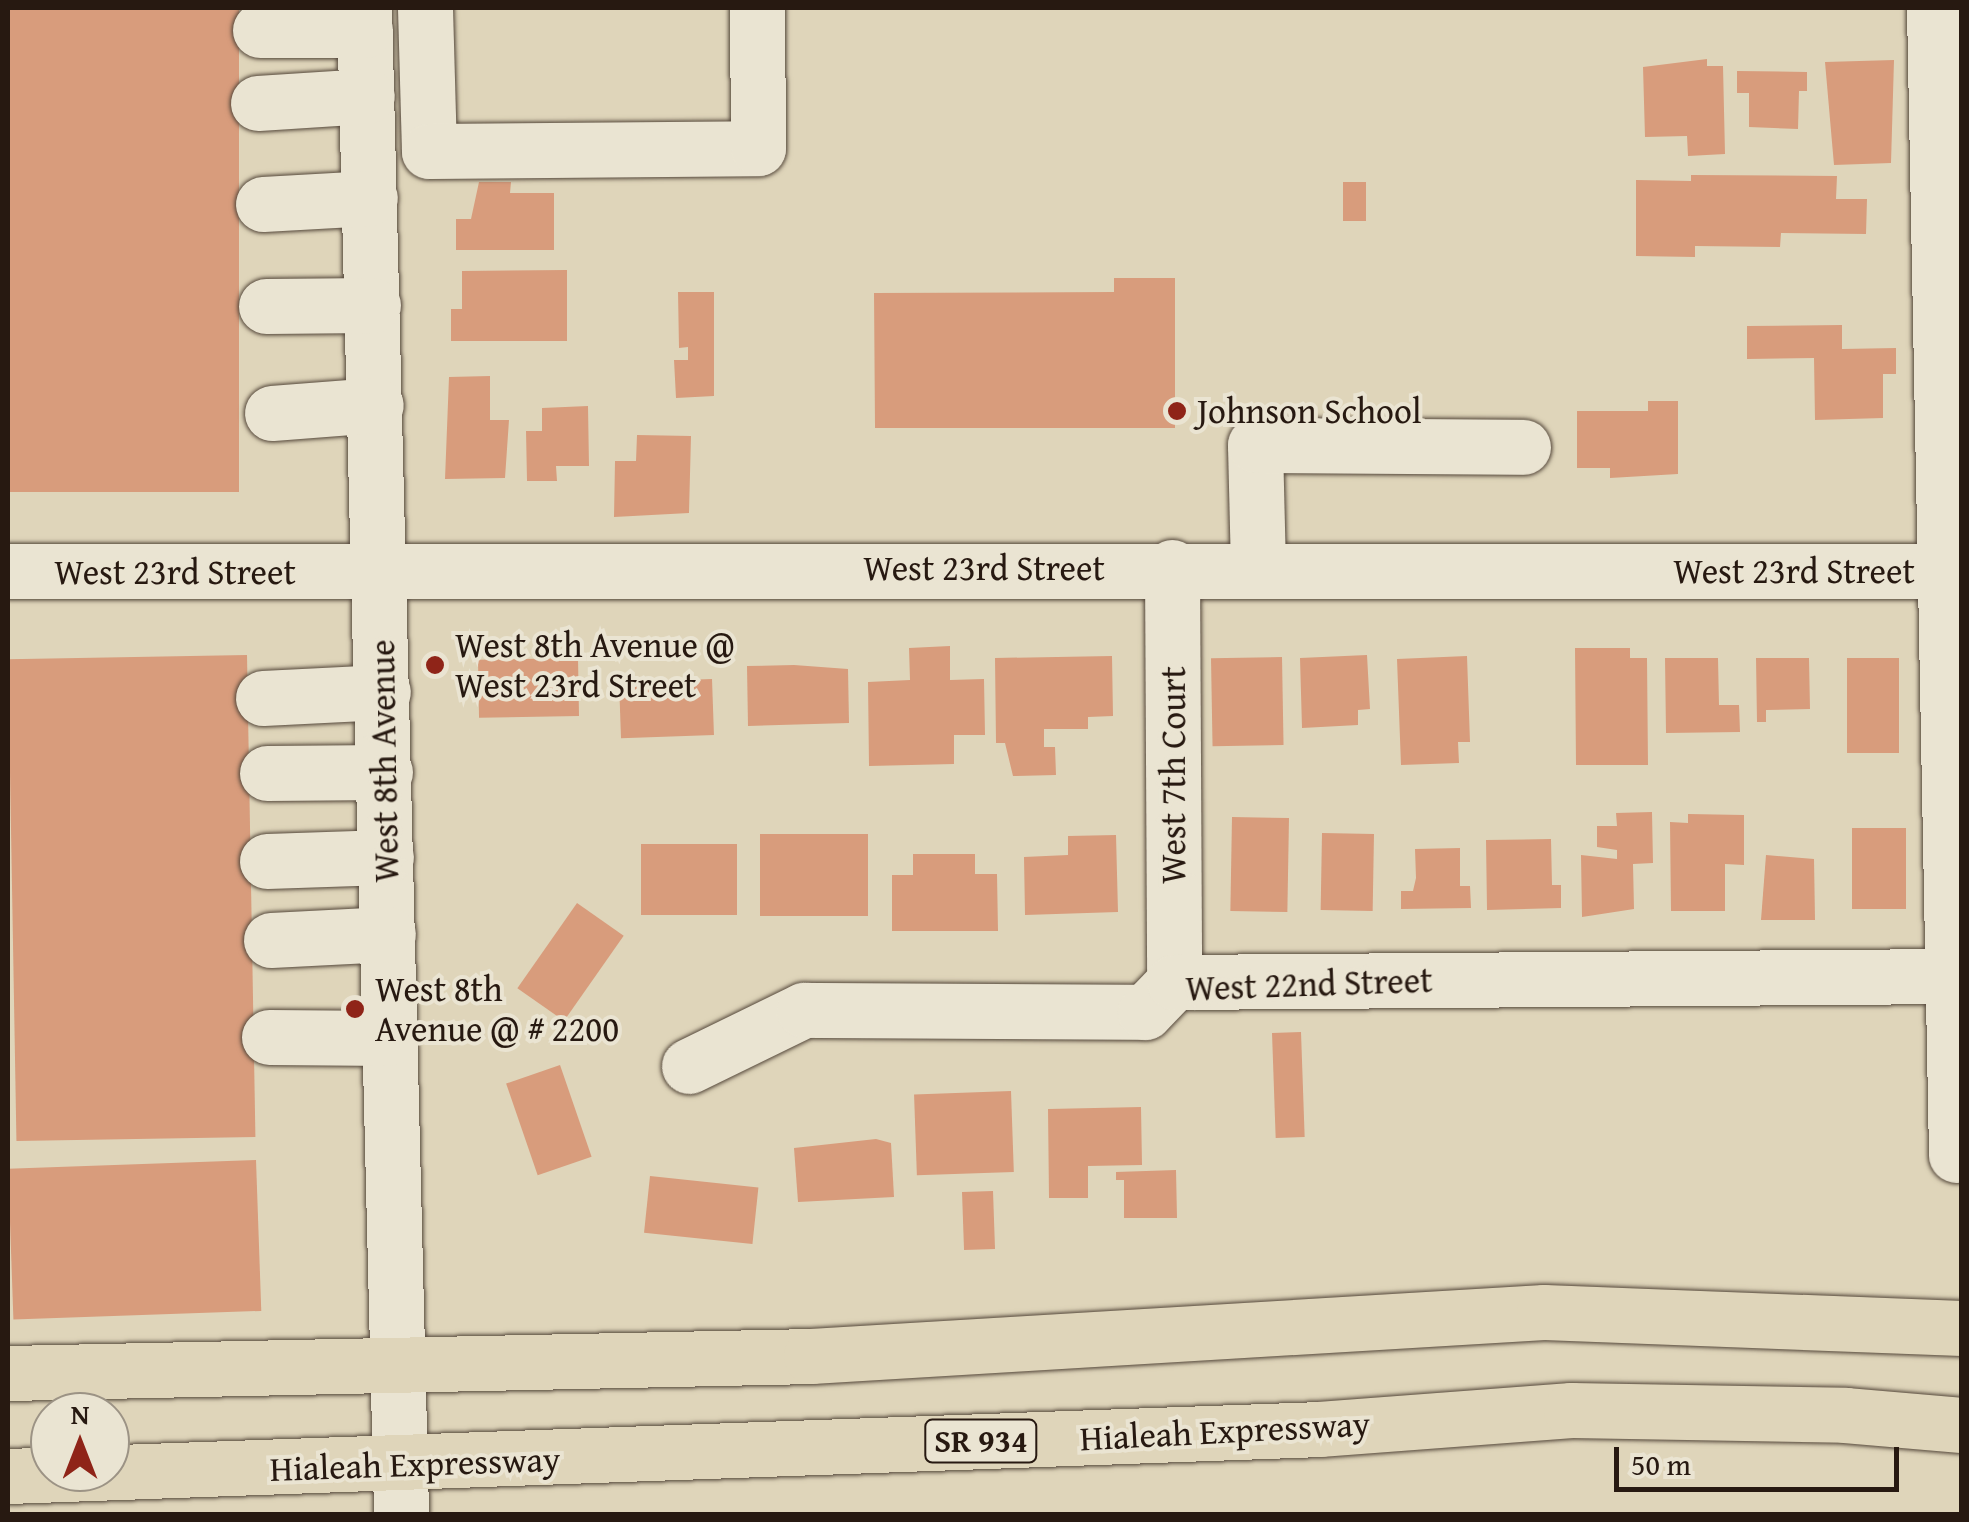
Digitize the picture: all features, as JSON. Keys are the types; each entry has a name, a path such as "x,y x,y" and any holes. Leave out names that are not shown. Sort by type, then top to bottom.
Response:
{"main road":[{"path":"8,1373 394,1360 810,1356 1544,1312 1959,1328"},
{"name":"Hialeah Expressway","path":"8,1476 400,1490 1571,1410 1768,1412 1958,1425"}],"street":[{"path":"425,8 429,151 758,148 757,8"},
{"path":"1934,8 1955,571 1952,976 1956,1154"},
{"path":"260,30 365,19"},
{"name":"West 8th Avenue","path":"365,19 400,1490"},
{"path":"258,103 366,96"},
{"path":"263,204 370,198"},
{"path":"266,306 373,305"},
{"path":"272,413 376,405"},
{"path":"1258,568 1254,446 1523,447"},
{"name":"West 23rd Street","path":"8,570 381,573 1172,567 1955,571"},
{"name":"West 7th Court","path":"1172,567 1174,982"},
{"path":"264,698 383,692"},
{"path":"268,773 385,772"},
{"path":"267,861 386,857"},
{"path":"272,940 388,934"},
{"name":"West 22nd Street","path":"689,1066 804,1010 1145,1012 1174,982 1952,976"},
{"path":"269,1037 390,1038"}],"building":[{"path":"8,8 239,8 239,492 8,492"},
{"path":"1707,59 1707,66 1723,66 1725,154 1688,156 1687,136 1645,137 1643,67"},
{"path":"1894,60 1891,163 1834,165 1825,62"},
{"path":"1737,71 1807,72 1807,91 1799,91 1798,129 1749,127 1749,93 1737,93"},
{"path":"1691,175 1837,176 1836,199 1867,199 1866,234 1781,233 1780,247 1695,246 1695,257 1636,256 1636,180 1691,181"},
{"path":"479,182 511,182 510,193 554,193 554,250 456,250 456,219 471,219"},
{"path":"1343,182 1366,182 1366,221 1343,221"},
{"path":"567,270 567,341 451,341 451,309 462,309 462,271"},
{"path":"1114,278 1175,278 1175,428 875,428 874,293 1114,292"},
{"path":"678,292 714,292 714,396 676,398 674,360 688,360 688,347 679,348"},
{"path":"1842,325 1842,349 1896,348 1896,374 1883,374 1883,418 1815,420 1814,358 1747,359 1747,326"},
{"path":"490,376 490,420 509,420 505,478 445,479 449,377"},
{"path":"1648,401 1678,401 1678,474 1610,478 1610,468 1577,468 1577,411 1648,411"},
{"path":"588,406 589,466 556,466 557,481 527,481 526,431 542,431 542,408"},
{"path":"637,435 691,436 689,513 614,517 615,461 636,461"},
{"path":"950,646 950,680 984,679 985,735 954,735 954,764 869,766 868,682 910,680 909,648"},
{"path":"1575,648 1630,648 1630,658 1647,658 1648,765 1576,765"},
{"path":"247,655 255,1137 16,1141 8,659"},
{"path":"1367,655 1370,709 1358,710 1358,725 1302,728 1300,658"},
{"path":"1112,656 1113,716 1088,717 1088,729 1044,729 1044,747 1055,747 1056,775 1013,776 1005,743 996,743 995,658"},
{"path":"1467,656 1470,742 1458,742 1459,763 1401,765 1397,659"},
{"path":"1282,657 1284,745 1213,746 1211,658"},
{"path":"578,658 579,716 479,718 478,660"},
{"path":"1665,658 1718,658 1719,705 1739,705 1740,732 1666,733"},
{"path":"1756,658 1809,658 1810,709 1766,710 1766,722 1757,722"},
{"path":"1847,658 1899,658 1899,753 1847,753"},
{"path":"747,666 848,669 849,723 748,726"},
{"path":"712,679 714,735 621,738 619,682"},
{"path":"1652,812 1653,863 1633,864 1634,909 1582,917 1581,855 1617,859 1617,850 1597,847 1597,826 1617,826 1616,813"},
{"path":"1688,814 1744,815 1744,865 1725,864 1725,911 1671,911 1670,822 1688,823"},
{"path":"1232,817 1289,818 1287,912 1230,911"},
{"path":"1852,828 1906,828 1906,909 1852,909"},
{"path":"1322,833 1374,834 1373,911 1321,910"},
{"path":"760,834 868,834 868,916 760,916"},
{"path":"1116,835 1118,912 1025,915 1024,857 1068,855 1068,836"},
{"path":"1551,839 1552,885 1561,885 1561,908 1487,910 1486,840"},
{"path":"641,844 737,844 737,915 641,915"},
{"path":"1460,848 1460,886 1470,886 1471,908 1401,909 1401,891 1413,891 1415,849"},
{"path":"913,854 975,854 975,874 997,874 998,931 892,931 892,875 913,875"},
{"path":"1766,855 1814,859 1815,920 1761,920"},
{"path":"577,903 624,936 564,1021 517,988"},
{"path":"1301,1032 1305,1137 1276,1138 1272,1033"},
{"path":"560,1065 592,1157 538,1175 506,1084"},
{"path":"1011,1091 1014,1172 917,1175 914,1094"},
{"path":"1141,1107 1142,1165 1088,1166 1088,1198 1049,1198 1048,1109"},
{"path":"876,1139 891,1143 894,1197 798,1202 794,1148"},
{"path":"256,1160 261,1311 13,1320 8,1169"},
{"path":"1176,1170 1177,1218 1124,1218 1124,1180 1116,1180 1116,1172"},
{"path":"650,1176 758,1187 752,1244 644,1233"},
{"path":"993,1191 995,1249 964,1250 962,1192"}],"place":[{"name":"Johnson School","path":"1177,411"},
{"name":"West 8th Avenue @ West 23rd Street","path":"435,665"},
{"name":"West 8th Avenue @ # 2200","path":"355,1009"}]}
